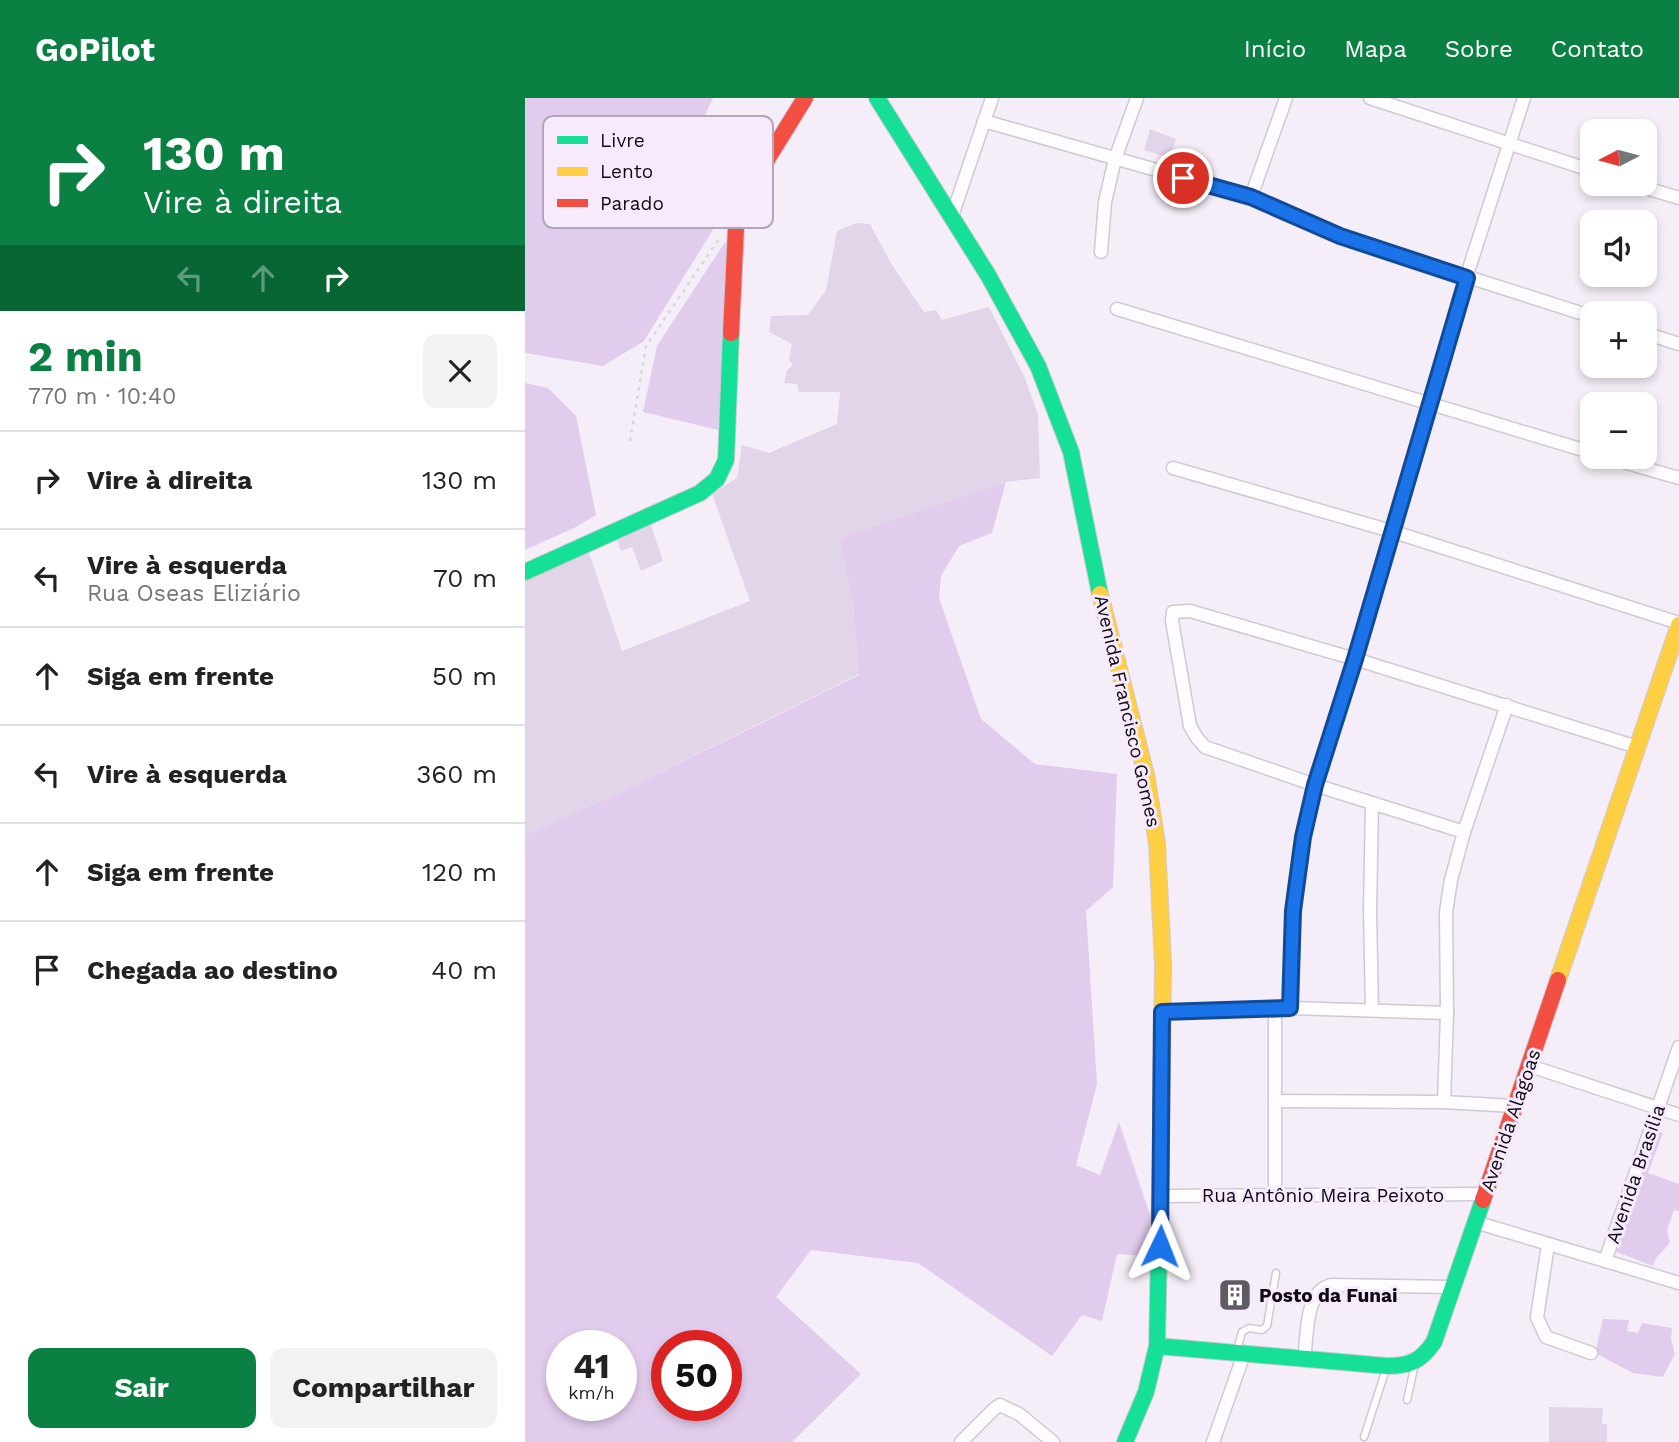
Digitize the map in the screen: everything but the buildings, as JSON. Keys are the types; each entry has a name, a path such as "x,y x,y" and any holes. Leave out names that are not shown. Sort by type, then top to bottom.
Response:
{"street":[{"path":"773,150 805,98"},
{"name":"Avenida Francisco Gomes","path":"877,98 988,275 1038,366 1071,452 1107,625 1147,779 1157,844 1163,963 1157,1346 1146,1392 1125,1442"},
{"path":"952,216 992,98"},
{"path":"1101,252 1105,202 1115,159 1137,98"},
{"path":"1251,197 1286,98"},
{"path":"1370,98 1580,167"},
{"path":"1290,1008 1293,911 1303,837 1315,785 1355,659 1467,278 1524,98"},
{"path":"984,121 1251,197 1340,236 1580,313"},
{"path":"1657,191 1679,198"},
{"path":"525,572 700,493 716,483 723,472 726,460 736,228"},
{"path":"1117,309 1580,449"},
{"path":"1657,337 1679,344"},
{"path":"1173,468 1391,531 1679,624"},
{"path":"1648,469 1679,478"},
{"path":"1464,832 1205,747 1191,726 1172,621 1173,612 1191,611 1507,705 1637,747"},
{"name":"Avenida Alagoas","path":"1415,1363 1425,1357 1434,1342 1679,624"},
{"path":"1444,1102 1446,912 1451,880 1464,832 1507,705"},
{"path":"1371,803 1372,1010"},
{"path":"1162,1012 1290,1008 1447,1013"},
{"path":"1275,1009 1275,1196"},
{"name":"Avenida Brasília","path":"1605,1261 1679,1047"},
{"path":"1530,1066 1679,1115"},
{"path":"1275,1101 1444,1102 1514,1106"},
{"name":"Rua Antônio Meira Peixoto","path":"1161,1196 1485,1194"},
{"path":"1475,1222 1679,1283"},
{"path":"1548,1245 1537,1317 1546,1337 1591,1353"},
{"path":"1304,1358 1313,1299 1323,1287 1452,1287"},
{"path":"1157,1346 1387,1366 1410,1366 1415,1363"},
{"path":"1213,1442 1240,1354"},
{"path":"961,1442 1000,1405 1019,1414 1053,1442"}],"lane":[{"path":"1240,1354 1242,1332 1249,1328 1262,1330 1267,1326 1276,1273"},
{"path":"1407,1400 1415,1363"},
{"path":"1364,1437 1387,1366"}],"path":[{"path":"630,441 646,346 724,233"}],"shaded area":[{"path":"525,98 713,98 705,116 543,116 543,228 714,228 644,341 603,366 525,353"},
{"path":"1150,129 1176,139 1170,158 1144,150"},
{"path":"856,223 870,224 892,265 924,312 936,310 942,320 989,307 1025,378 1038,415 1040,478 1006,482 840,538 853,607 859,674 621,792 525,835 525,581 588,550 622,651 750,601 712,494 737,478 742,445 769,453 837,424 840,392 799,392 797,384 784,383 787,370 793,365 789,360 792,344 769,332 771,316 808,315 826,290 837,231"},
{"path":"725,242 729,245 718,430 643,412 657,346"},
{"path":"525,383 548,388 576,416 596,515 525,550"},
{"path":"1006,482 992,533 959,546 941,576 939,598 981,719 1035,764 1117,774 1113,887 1086,911 1097,1084 1076,1165 1100,1175 1119,1122 1151,1218 1147,1256 1117,1254 1102,1321 1082,1315 1052,1356 918,1263 811,1250 776,1297 861,1374 792,1442 525,1442 525,835 621,792 859,675 853,607 840,538"},
{"path":"650,522 663,561 641,571 632,547 621,551 616,536"},
{"path":"1656,1130 1663,1133 1648,1173 1679,1184 1679,1211 1674,1210 1667,1230 1670,1242 1653,1266 1614,1251"},
{"path":"1603,1319 1629,1320 1627,1331 1638,1333 1642,1323 1672,1328 1671,1339 1675,1354 1663,1377 1633,1373 1595,1353"},
{"path":"1549,1407 1603,1408 1602,1424 1607,1424 1607,1442 1549,1442"}],"traffic: fast":[{"path":"877,98 988,275 1038,366 1071,452 1100,594"},
{"path":"525,572 700,493 717,479 726,460 731,333"},
{"path":"1125,1442 1146,1392 1157,1346 1161,1150"},
{"path":"1157,1346 1387,1366 1414,1361 1434,1342 1483,1200"}],"traffic: slow":[{"path":"1100,594 1147,779 1157,844 1163,963 1161,1150"},
{"path":"1558,980 1679,625"}],"traffic: jam":[{"path":"773,150 805,98"},
{"path":"731,333 736,228"},
{"path":"1483,1200 1558,980"}],"place":[{"name":"Posto da Funai","path":"1235,1295"}],"route":[{"path":"1160,1246 1162,1012 1290,1008 1293,911 1303,837 1315,785 1355,659 1467,278 1340,236 1251,197 1183,178"}]}
